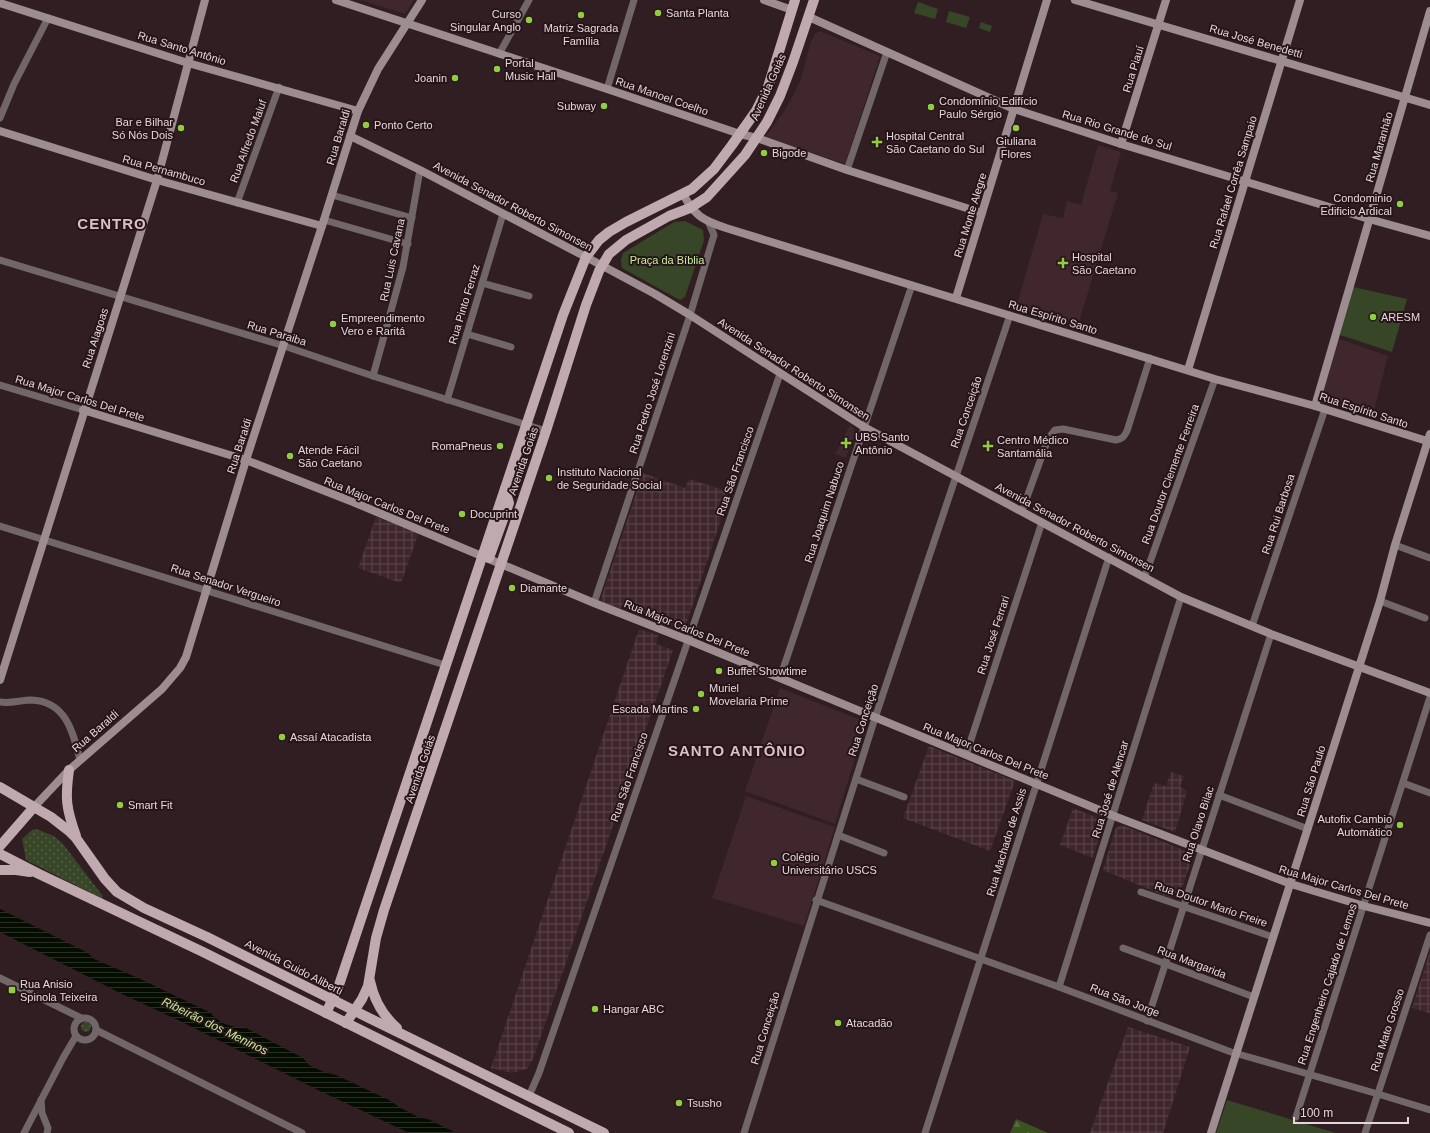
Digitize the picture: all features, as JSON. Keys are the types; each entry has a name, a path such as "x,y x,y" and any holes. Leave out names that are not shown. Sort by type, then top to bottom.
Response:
{"main road":[{"name":"Avenida Goiás","path":"346,1023 364,995 370,980 376,938 384,910 546,431 588,300 602,265 613,250 626,240 669,216 700,203 715,190 737,165 757,138 774,108 785,84 814,0"},
{"name":"Avenida Goiás","path":"326,1013 338,988 445,666 485,557 505,490 563,315 586,257 599,240 609,232 662,203 683,194 698,184 710,173 756,112 768,87 794,5"},
{"path":"69,770 66,792 67,806 76,838"},
{"name":"Avenida Guido Aliberti","path":"0,787 60,823 76,838 105,879 117,892 144,908 207,937 354,1011 604,1133"},
{"name":"Rua Baraldi","path":"0,846 34,807"},
{"path":"0,854 569,1133"},
{"path":"0,870 16,870 40,874"},
{"path":"370,980 382,1013 406,1036"},
{"path":"503,1100 521,1100 529,1096"}],"street":[{"name":"Rua Alagoas","path":"0,680 83,410 157,180 205,0"},
{"name":"Rua Manoel Coelho","path":"336,0 740,134 757,138 847,170 982,213"},
{"name":"Rua Baraldi","path":"34,807 69,770 162,689 172,678 186,657 246,460 284,346 358,111 378,69 422,0"},
{"path":"499,54 529,0"},
{"path":"607,89 634,0"},
{"path":"764,0 794,5"},
{"name":"Rua Monte Alegre","path":"956,298 1047,0"},
{"name":"Rua José Benedetti","path":"1075,0 1430,105"},
{"name":"Rua Piauí","path":"1121,144 1166,0"},
{"name":"Rua Rafael Corrêa Sampaio","path":"1188,370 1300,0"},
{"name":"Rua Santo Antônio","path":"0,3 188,63 279,87 358,111"},
{"name":"Rua Maranhão","path":"1315,406 1430,10"},
{"name":"Rua Rio Grande do Sul","path":"809,16 1014,109 1121,144 1430,236"},
{"path":"0,118 14,84 48,18"},
{"path":"847,170 887,52"},
{"name":"Rua Alfredo Maluf","path":"237,203 279,87"},
{"name":"Rua Pernambuco","path":"0,131 157,180 237,203 323,223"},
{"name":"Avenida Senador Roberto Simonsen","path":"350,136 420,170 602,265 690,315 864,427 955,477 1145,576 1181,597 1271,634 1430,693"},
{"name":"Rua Luis Cavana","path":"373,376 399,288 420,170"},
{"name":"Rua Espírito Santo","path":"683,194 690,208 695,213 708,221 726,228 1215,379 1315,406 1429,440"},
{"path":"332,195 412,218"},
{"name":"Rua Pinto Ferraz","path":"447,400 503,214"},
{"path":"708,221 714,235 726,228"},
{"path":"323,223 408,244"},
{"name":"Rua Pedro José Lorenzini","path":"594,603 690,315 714,235"},
{"name":"Rua Paraiba","path":"0,260 284,346 526,426 546,431"},
{"path":"482,283 529,296"},
{"name":"Rua Joaquim Nabuco","path":"780,678 912,285"},
{"name":"Rua Conceição","path":"744,1133 816,900 875,718 1010,315"},
{"path":"467,334 511,346"},
{"path":"1022,511 1048,439 1055,430 1063,429 1116,440 1122,439 1125,436 1128,431 1150,358"},
{"name":"Rua São Francisco","path":"529,1096 539,1073 780,374"},
{"name":"Rua Doutor Clemente Ferreira","path":"1145,576 1215,379"},
{"name":"Rua Major Carlos Del Prete","path":"0,385 246,460 353,502 594,603 688,640 1114,816 1291,884 1364,906 1430,923"},
{"name":"Rua Rui Barbosa","path":"1252,626 1325,409"},
{"name":"Rua São Paulo","path":"1210,1133 1291,884 1429,440"},
{"name":"Rua José Ferrari","path":"966,755 1042,522"},
{"name":"Rua Senador Vergueiro","path":"0,526 445,666"},
{"path":"1395,546 1430,558"},
{"name":"Rua Machado de Assis","path":"925,1133 1109,557"},
{"name":"Rua José de Alencar","path":"1059,987 1114,816 1181,597"},
{"path":"1380,601 1425,618"},
{"name":"Rua Olavo Bilac","path":"1147,1021 1271,634"},
{"name":"Rua Engenheiro Cajado de Lemos","path":"1296,1117 1430,697"},
{"path":"0,702 35,701 48,705 59,711 67,721 74,735 80,760"},
{"path":"856,779 904,797"},
{"path":"1403,782 1430,793"},
{"path":"1219,795 1308,829"},
{"path":"838,835 884,853"},
{"name":"Rua Doutor Mario Freire","path":"1141,892 1273,937"},
{"name":"Rua São Jorge","path":"816,900 1059,987 1235,1054 1430,1110"},
{"name":"Rua Mato Grosso","path":"1365,1133 1430,935"},
{"name":"Rua Margarida","path":"1123,948 1254,997"},
{"path":"0,978 81,1018 88,1018 92,1020 96,1030 95,1034 90,1039 82,1040 76,1036 73,1030 78,1020 81,1018"},
{"path":"96,1030 302,1133"},
{"path":"24,1133 76,1036"},
{"path":"41,1100 42,1114 48,1128 47,1133"}],"shaded area":[{"path":"360,0 414,0 405,14"},
{"path":"820,31 880,56 845,164 765,137 785,110 800,82 811,41 815,34"},
{"name":"Hospital São Caetano","path":"1098,145 1121,152 1110,191 1118,193 1077,329 1016,308 1043,214 1063,218 1067,201 1081,205"},
{"path":"1337,338 1388,356 1373,414 1371,416 1321,399"},
{"name":"UBS Santo Antônio","path":"850,425 854,428 855,432 846,458 835,454"},
{"path":"643,473 685,488 689,479 730,492 685,628 681,629 622,606 619,609 600,601"},
{"path":"376,517 419,532 401,583 358,568"},
{"path":"639,629 658,635 656,644 673,650 533,1059 527,1069 512,1073 491,1068"},
{"path":"780,688 866,722 835,824 745,791"},
{"path":"929,746 1015,781 990,851 903,818"},
{"path":"1171,772 1184,776 1180,787 1187,791 1175,832 1142,820 1154,783 1166,786"},
{"name":"Colégio Universitário USCS","path":"746,796 835,827 804,926 712,898"},
{"path":"1073,808 1103,820 1104,823 1093,858 1060,845"},
{"path":"1122,825 1191,853 1192,859 1180,894 1170,898 1103,870 1115,830 1118,826"},
{"path":"1430,951 1430,1013 1412,1008"},
{"path":"1128,1027 1190,1047 1163,1133 1090,1133"}],"green space":[{"path":"918,2 938,9 935,19 914,13"},
{"path":"949,11 970,17 966,28 946,22"},
{"path":"981,22 992,26 990,32 979,28"},
{"name":"Praça da Bíblia","path":"685,221 703,230 704,240 685,297 680,300 622,268 621,260 623,253 674,222"},
{"name":"ARESM","path":"1353,287 1407,299 1392,352 1340,335"},
{"path":"36,829 54,836 63,844 102,895 103,899 26,860 22,839 32,830"},
{"path":"84,1022 88,1022 90,1023 90,1031 84,1032 81,1029 81,1025"},
{"path":"1227,1100 1336,1133 1216,1133"},
{"path":"1016,1119 1048,1133 1010,1133"}],"water":[{"name":"Ribeirão dos Meninos","path":"0,909 88,953 94,959 136,977 211,1013 221,1022 230,1026 244,1027 303,1058 309,1065 324,1072 336,1075 389,1100 420,1118 428,1119 456,1133 409,1133 120,993 0,932"}],"place":[{"name":"Santa Planta","path":"658,13"},
{"name":"Matriz Sagrada Família","path":"581,15"},
{"name":"Curso Singular Anglo","path":"529,20"},
{"name":"Portal Music Hall","path":"497,69"},
{"name":"Joanin","path":"455,78"},
{"name":"Subway","path":"604,106"},
{"name":"Condomínio Edifício Paulo Sérgio","path":"931,107"},
{"name":"Ponto Certo","path":"366,125"},
{"name":"Bar e Bilhar Só Nós Dois","path":"181,128"},
{"name":"Giuliana Flores","path":"1016,128"},
{"name":"Hospital Central São Caetano do Sul","path":"877,142"},
{"name":"Bigode","path":"764,153"},
{"name":"Condominio Edificio Ardical","path":"1400,204"},
{"name":"Hospital São Caetano","path":"1063,263"},
{"name":"ARESM","path":"1373,317"},
{"name":"Empreendimento Vero e Raritá","path":"333,324"},
{"name":"UBS Santo Antônio","path":"846,443"},
{"name":"RomaPneus","path":"500,446"},
{"name":"Centro Médico Santamália","path":"988,446"},
{"name":"Atende Fácil São Caetano","path":"290,456"},
{"name":"Instituto Nacional de Seguridade Social","path":"549,478"},
{"name":"Docuprint","path":"462,514"},
{"name":"Diamante","path":"512,588"},
{"name":"Buffet Showtime","path":"719,671"},
{"name":"Muriel Movelaria Prime","path":"701,694"},
{"name":"Escada Martins","path":"696,709"},
{"name":"Assaí Atacadista","path":"282,737"},
{"name":"Smart Fit","path":"120,805"},
{"name":"Autofix Cambio Automático","path":"1400,825"},
{"name":"Colégio Universitário USCS","path":"774,863"},
{"name":"Rua Anisio Spinola Teixeira","path":"12,990"},
{"name":"Hangar ABC","path":"595,1009"},
{"name":"Atacadão","path":"838,1023"},
{"name":"Tsusho","path":"679,1103"}],"district":[{"name":"CENTRO","path":"112,223"},
{"name":"SANTO ANTÔNIO","path":"737,750"}]}
